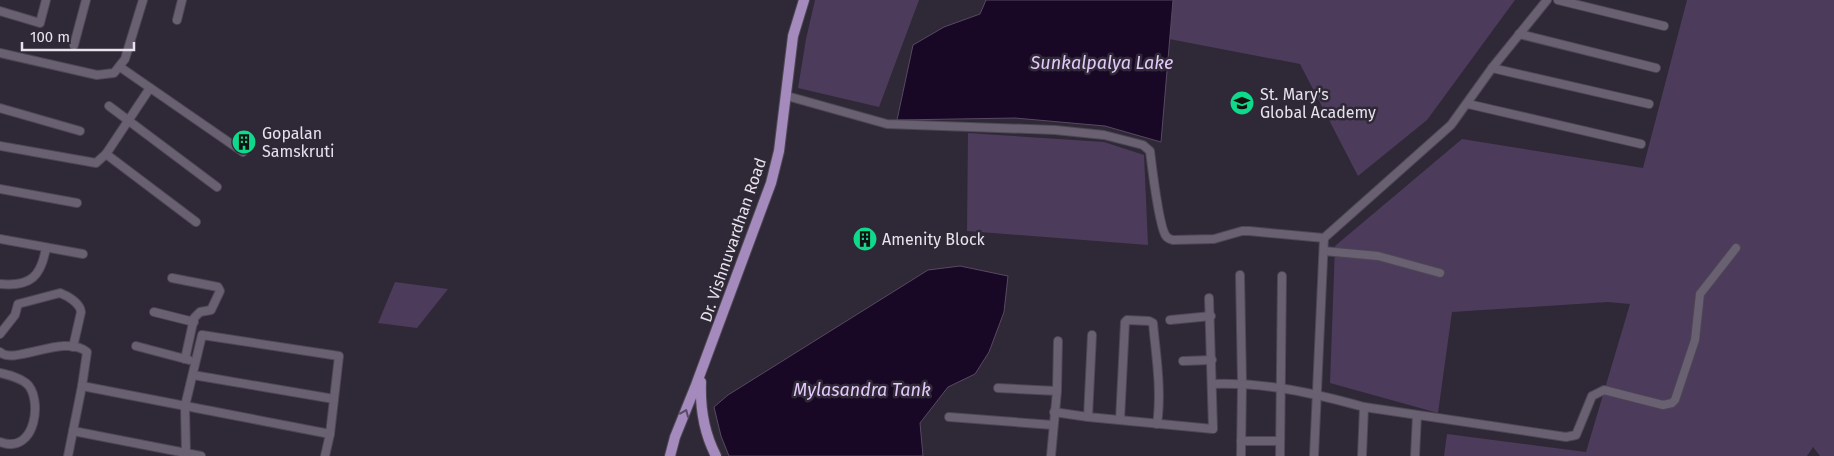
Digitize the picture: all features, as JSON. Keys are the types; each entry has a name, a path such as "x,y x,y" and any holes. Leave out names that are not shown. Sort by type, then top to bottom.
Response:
{"main road":[{"name":"Dr. Vishnuvardhan Road","path":"670,456 675,437 702,371 771,183 780,150 793,36 804,0"},
{"name":"Dr. Vishnuvardhan Road","path":"702,371 700,395 703,418 709,441 716,456"}],"street":[{"path":"0,11 40,23 46,0"},
{"path":"74,45 86,0"},
{"path":"0,53 97,75 114,73 125,59 143,0"},
{"path":"177,20 182,0"},
{"path":"787,96 887,124 1055,130 1104,135 1143,145 1150,151 1159,213 1165,235 1168,238 1173,240 1214,239 1242,231 1324,238 1451,126 1492,68 1547,0"},
{"path":"1558,0 1664,26"},
{"path":"1519,34 1656,68"},
{"path":"120,67 243,152"},
{"path":"1492,68 1649,104"},
{"path":"0,146 96,163 106,154 150,88"},
{"path":"1468,104 1641,144"},
{"path":"109,106 217,187"},
{"path":"0,108 80,130"},
{"path":"106,154 196,222"},
{"path":"0,189 77,203"},
{"path":"1314,456 1324,238"},
{"path":"0,239 83,254"},
{"path":"0,284 16,284 30,279 38,272 42,265 46,248"},
{"path":"1212,384 1242,383 1281,388 1318,394 1364,407 1569,437 1576,435 1592,396 1600,391 1604,390 1663,405 1672,403 1675,400 1695,340 1700,294 1736,248"},
{"path":"1324,251 1378,256 1440,273"},
{"path":"1240,275 1241,456"},
{"path":"1280,456 1282,276"},
{"path":"172,278 220,288 220,292 211,310 198,313 194,318 185,359"},
{"path":"1,331 15,315 18,304 60,293 64,294 80,308 81,312 73,347"},
{"path":"1054,412 1213,429 1209,298"},
{"path":"154,312 194,322"},
{"path":"1170,320 1211,316"},
{"path":"1120,420 1125,322 1128,320 1149,321 1153,323 1156,353 1160,408 1157,424"},
{"path":"186,453 185,406 202,335 339,356 330,434 325,456"},
{"path":"1088,417 1092,335"},
{"path":"1051,456 1057,392 1058,341"},
{"path":"0,352 7,356 56,346 84,349 87,352 68,456"},
{"path":"136,346 196,362"},
{"path":"1183,361 1212,360"},
{"path":"0,373 27,384 35,402 34,420 29,437 24,443 16,446 0,442"},
{"path":"193,375 334,398"},
{"path":"82,386 330,434"},
{"path":"998,388 1057,392"},
{"path":"1362,456 1364,407"},
{"path":"1415,456 1417,415"},
{"path":"949,417 1053,425"},
{"path":"73,430 202,456"},
{"path":"1241,441 1280,441"}],"shaded area":[{"path":"815,0 919,0 879,107 798,88"},
{"path":"1173,0 1515,0 1427,120 1358,176 1300,64 1169,39"},
{"path":"1687,0 1834,0 1834,456 1820,456 1813,447 1807,456 1444,456 1447,434 1586,452 1630,304 1608,302 1452,312 1438,413 1330,383 1335,246 1462,139 1643,168"},
{"path":"968,133 1104,142 1144,155 1148,245 967,231"},
{"path":"395,282 448,289 417,328 378,323"}],"water":[{"name":"Sunkalpalya Lake","path":"986,0 1173,0 1161,142 1105,126 1015,118 897,120 913,45 944,27 980,14"},
{"name":"Mylasandra Tank","path":"960,266 1008,276 1004,312 989,352 975,374 948,387 920,423 923,456 729,456 721,436 714,407 728,395 928,270"}],"place":[{"name":"St. Mary's Global Academy","path":"1242,103"},
{"name":"Gopalan Samskruti","path":"244,142"},
{"name":"Amenity Block","path":"865,239"}]}
